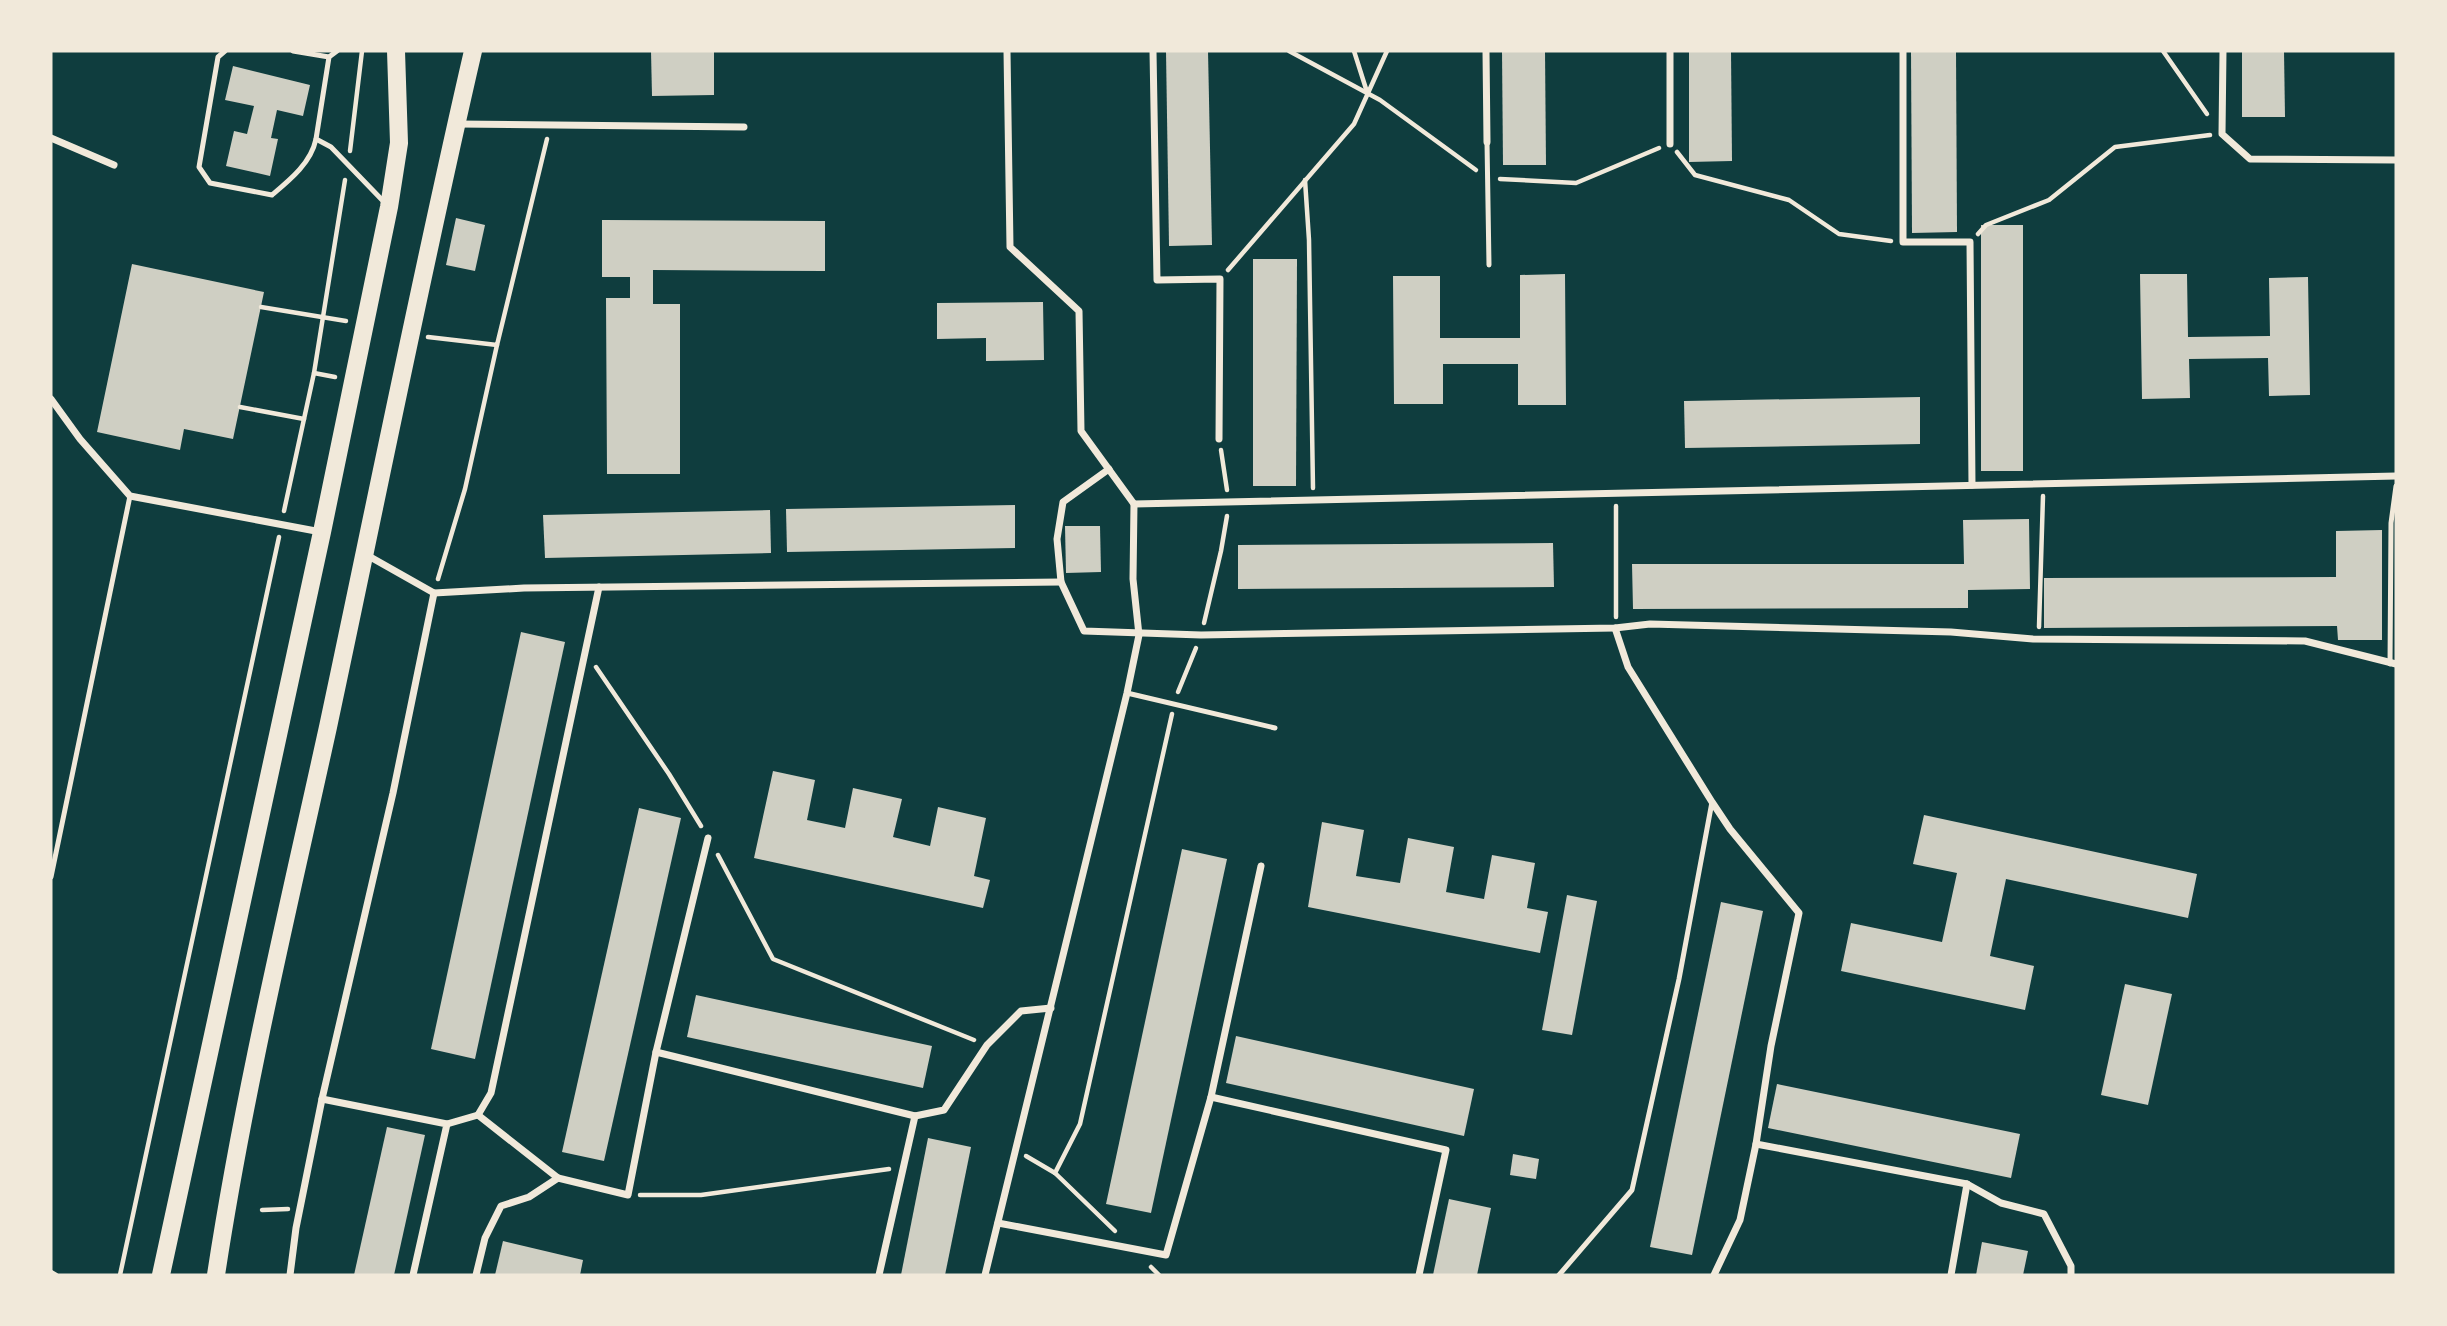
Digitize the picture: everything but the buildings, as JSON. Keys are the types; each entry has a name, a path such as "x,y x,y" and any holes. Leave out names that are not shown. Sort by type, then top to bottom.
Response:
{"main road":[{"path":"161,1275 322,533 389,207 399,143 396,51"},
{"path":"216,1275 231,1182 473,51"}],"street":[{"path":"985,1275 1139,635 1133,579 1134,503 1082,431 1079,311 1010,247 1007,51"},
{"path":"1153,51 1157,280 1220,279 1219,439"},
{"path":"1486,51 1487,142"},
{"path":"1670,51 1670,144"},
{"path":"1903,51 1902,242 1970,242 1972,485"},
{"path":"2223,51 2222,134 2250,159 2396,160"},
{"path":"456,124 744,127"},
{"path":"51,138 114,164"},
{"path":"51,399 80,439 130,496 322,533"},
{"path":"1110,469 1063,502 1057,539 1061,582 1084,631 1139,635 1201,635 1615,628 1650,624 1951,632 2039,638 2305,641 2393,664"},
{"path":"1134,503 2396,476"},
{"path":"365,554 434,593 599,587 1061,582"},
{"path":"322,1099 447,1124 478,1115 491,1093 599,587"},
{"path":"290,1275 322,1099 393,793 434,593"},
{"path":"1615,628 1628,667 1712,802 1730,829 1799,913 1771,1046 1756,1144 1740,1220 1714,1275"},
{"path":"478,1115 558,1178 628,1195 656,1052 709,838"},
{"path":"998,1223 1166,1255 1211,1097 1261,866"},
{"path":"656,1052 915,1116 944,1110 987,1045 1021,1011 1051,1007"},
{"path":"1211,1097 1446,1150 1419,1275"},
{"path":"879,1275 915,1116"},
{"path":"413,1275 447,1124"},
{"path":"1756,1144 1967,1184 2001,1203 2044,1214 2071,1266 2071,1275"},
{"path":"476,1275 485,1238 501,1206 529,1197 558,1178"},
{"path":"1951,1275 1967,1184"}],"lane":[{"path":"225,51 218,57 199,167 209,183 272,195 292,179 314,151 329,57 337,51"},
{"path":"293,51 329,57"},
{"path":"316,139 331,147 389,207"},
{"path":"1487,142 1489,265"},
{"path":"2393,664 2391,523 2396,486"},
{"path":"51,877 130,496"},
{"path":"1127,693 1275,728"},
{"path":"1559,1275 1632,1190 1679,979 1712,802"}],"path":[{"path":"350,152 362,51"},
{"path":"1354,51 1367,93"},
{"path":"1220,279 1354,124 1387,51"},
{"path":"1970,242 1986,225 2049,200 2115,147 2222,134 2163,51"},
{"path":"434,593 465,489 550,126"},
{"path":"1670,144 1695,175 1789,200 1839,234 1902,242"},
{"path":"120,1275 314,373 345,179"},
{"path":"1305,180 1309,240 1313,499"},
{"path":"261,307 350,322"},
{"path":"427,337 497,345"},
{"path":"314,373 339,378 341,367"},
{"path":"240,407 304,419"},
{"path":"1055,1173 1080,1124 1174,704 1201,635 1221,551 1229,502 1219,439"},
{"path":"2039,638 2043,483"},
{"path":"1615,628 1616,493"},
{"path":"585,652 669,774 709,838 774,959 987,1045"},
{"path":"1016,1150 1055,1173 1159,1275"},
{"path":"628,1195 701,1195 903,1167"},
{"path":"262,1210 300,1209"},
{"path":"51,1272 56,1275"}]}
